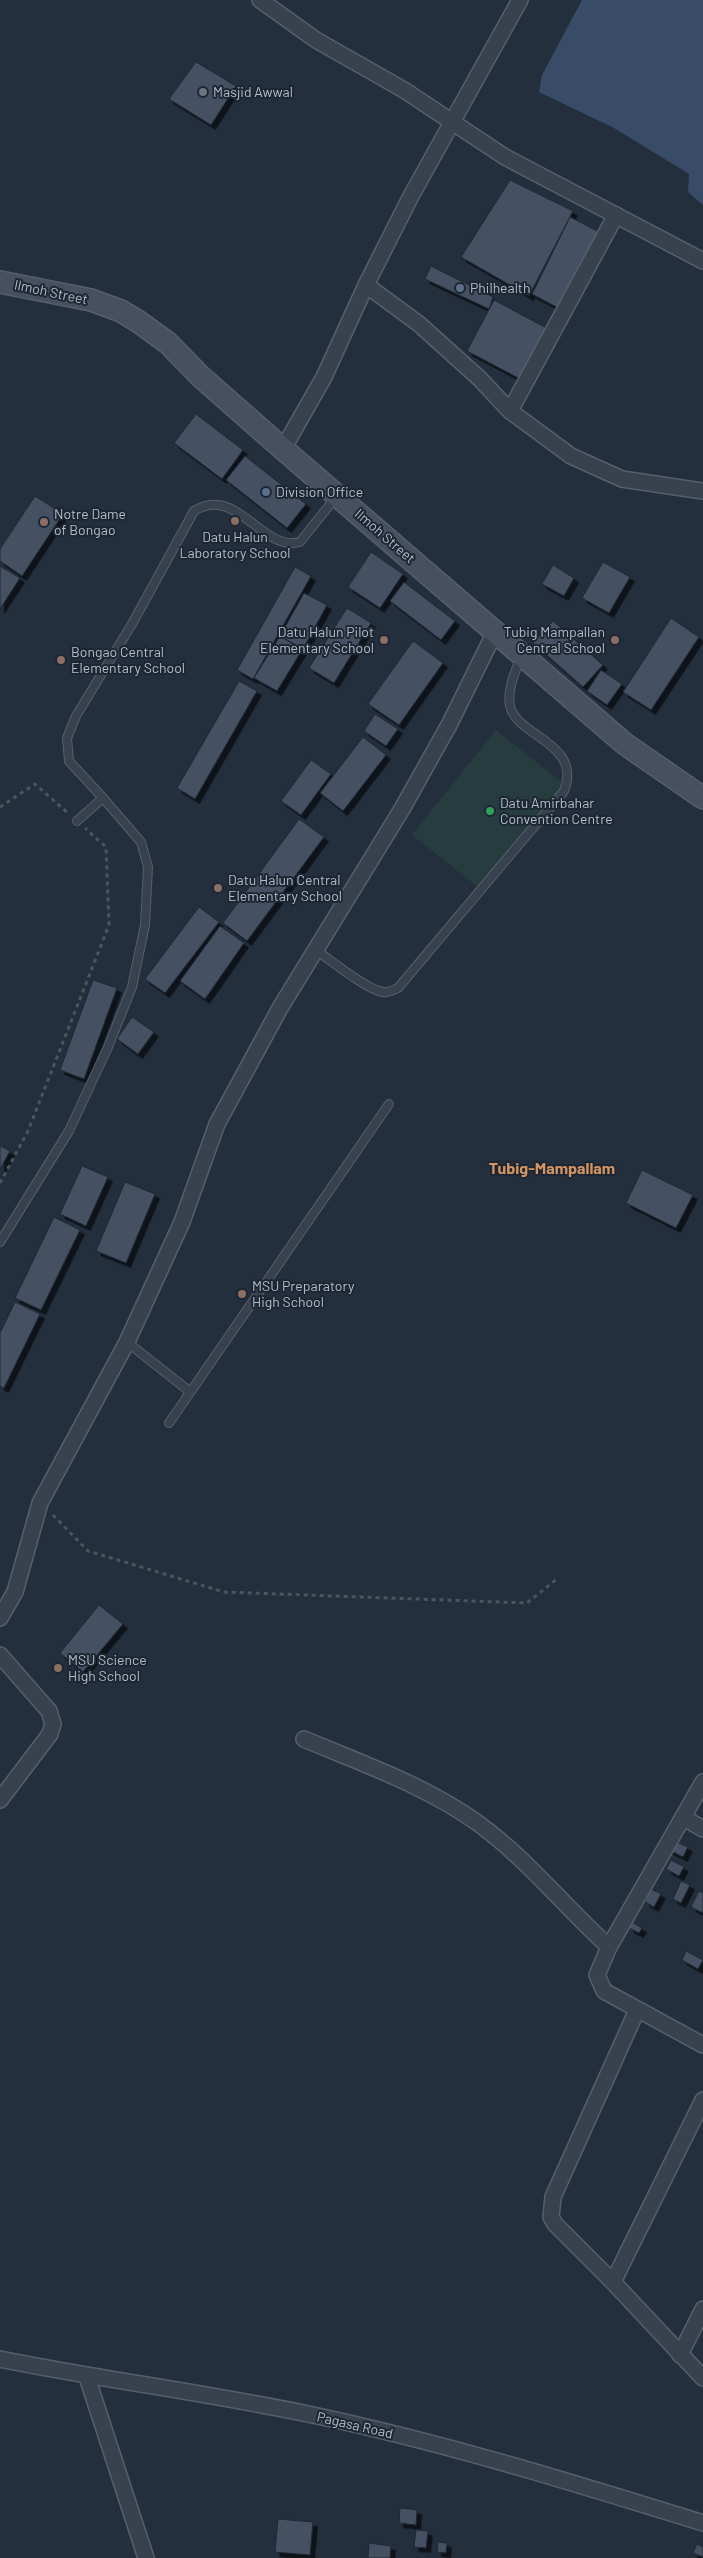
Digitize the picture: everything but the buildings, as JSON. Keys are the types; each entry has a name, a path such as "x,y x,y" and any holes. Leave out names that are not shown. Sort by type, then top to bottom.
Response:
{"street":[{"path":"260,0 316,40 404,90 505,157 703,261"},
{"path":"283,449 324,377 366,285 451,121 520,0"},
{"path":"510,411 616,215"},
{"name":"Ilmoh Street","path":"0,282 91,300 121,311 168,343 200,376 283,449 625,744 703,798"},
{"path":"366,285 420,324 498,397 510,411 571,456 622,479 703,491"},
{"path":"0,1618 15,1592 40,1503 127,1342 182,1222 217,1124 280,1008 317,951 356,881 402,809 449,725 495,632"},
{"path":"0,1655 49,1711 53,1724 50,1734 0,1800"},
{"path":"304,1738 430,1795 479,1824 510,1850 609,1946"},
{"path":"703,1782 609,1946 597,1975 598,1983 604,1991 703,2045"},
{"path":"684,1818 703,1829"},
{"path":"637,2010 553,2197 551,2208 555,2224 613,2282 703,2378"},
{"path":"613,2282 703,2100"},
{"path":"680,2355 703,2309"},
{"name":"Pagasa Road","path":"0,2359 87,2377 219,2397 398,2434 520,2467 703,2523"},
{"path":"87,2377 146,2558"}],"lane":[{"path":"0,1242 69,1131 132,986 145,926 148,867 141,842 69,761 67,738 76,716 132,624 194,511 204,505 220,504 238,512 278,540 294,544 300,542 338,496"},
{"path":"317,951 368,986 381,992 389,992 398,988 564,791 567,782 564,759 512,712 509,697 512,682 522,655"},
{"path":"77,821 103,798"},
{"path":"169,1423 189,1391 389,1104"},
{"path":"127,1342 189,1391"}],"path":[{"path":"0,807 35,784 106,847 109,926 28,1130 0,1183"},
{"path":"40,1503 88,1551 224,1592 527,1603 558,1578"}],"green space":[{"name":"Datu Amirbahar Convention Centre","path":"496,730 568,787 484,892 412,835"}],"water":[{"path":"582,0 703,0 703,205 688,192 689,174 614,128 539,92 542,75"}],"place":[{"name":"Masjid Awwal","path":"203,92"},
{"name":"Philhealth","path":"460,288"},
{"name":"Division Office","path":"266,492"},
{"name":"Datu Halun Laboratory School","path":"235,521"},
{"name":"Notre Dame of Bongao","path":"44,522"},
{"name":"Datu Halun Pilot Elementary School","path":"384,640"},
{"name":"Tubig Mampallan Central School","path":"615,640"},
{"name":"Bongao Central Elementary School","path":"61,660"},
{"name":"Datu Amirbahar Convention Centre","path":"490,811"},
{"name":"Datu Halun Central Elementary School","path":"218,888"},
{"name":"MSU Preparatory High School","path":"242,1294"},
{"name":"MSU Science High School","path":"58,1668"}],"district":[{"name":"Tubig-Mampallam","path":"552,1168"}]}
